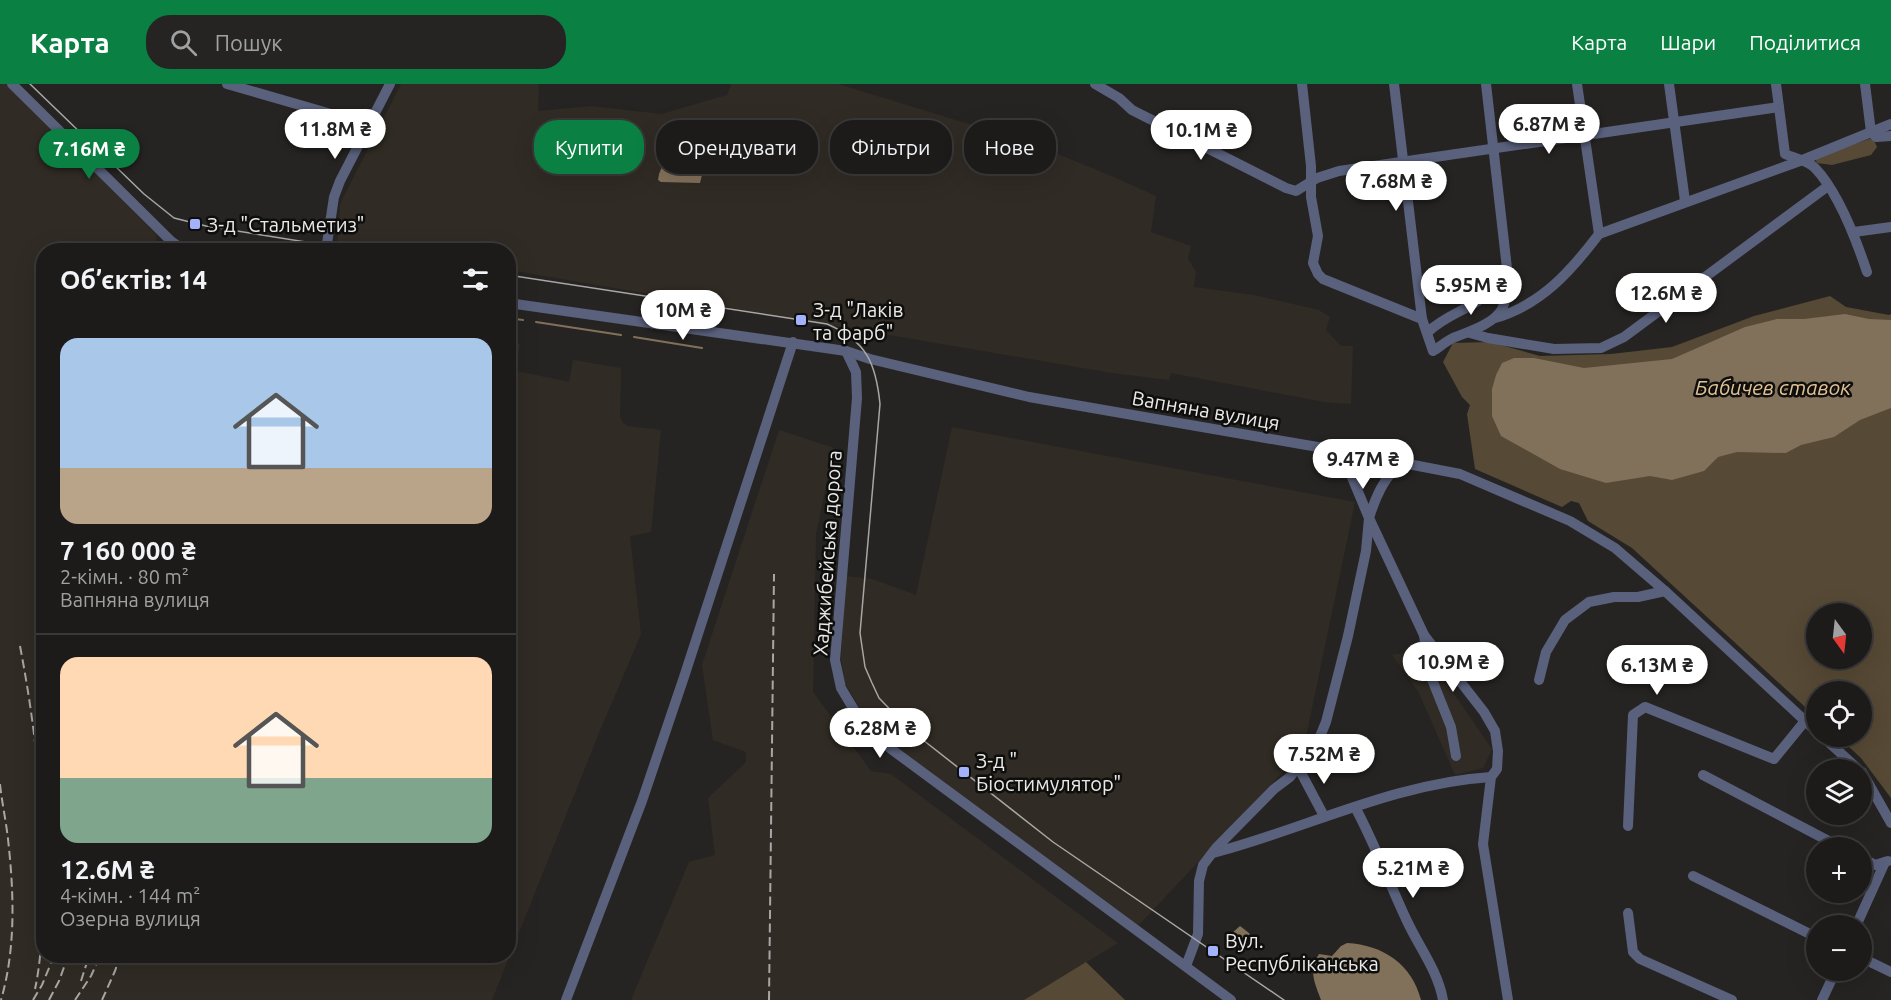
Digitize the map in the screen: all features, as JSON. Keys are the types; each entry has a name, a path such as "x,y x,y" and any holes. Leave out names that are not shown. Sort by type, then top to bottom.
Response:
{"street":[{"path":"12,84 174,243"},
{"path":"227,84 369,125"},
{"path":"327,243 334,197 340,181 390,84"},
{"path":"1095,84 1119,98 1132,110 1286,188 1296,190 1338,171 1779,107"},
{"path":"1302,84 1311,196 1318,236 1313,263 1318,274 1323,279 1422,319"},
{"path":"1394,84 1422,319 1433,351 1452,339 1470,333 1492,319 1501,312 1506,297 1508,277 1486,84"},
{"path":"1577,84 1599,234"},
{"path":"1669,84 1685,201"},
{"path":"1776,84 1785,154 1814,166 1835,196 1850,229 1854,232 1867,272"},
{"path":"1865,84 1871,132 1876,137 1891,135"},
{"path":"1492,319 1522,308 1548,290 1578,262 1599,234 1891,124"},
{"path":"1470,333 1554,349 1601,348 1624,337 1828,186"},
{"path":"1854,232 1891,227"},
{"path":"1428,332 1437,323 1461,313 1478,302"},
{"name":"Вапняна вулиця","path":"516,304 846,351 870,359 1029,397 1460,474 1569,521 1615,548 1665,591 1804,721"},
{"path":"566,1000 657,756 793,342"},
{"name":"Хаджибейська дорога","path":"846,351 856,372 857,398 835,660 841,688 868,730 891,749 1232,1000"},
{"path":"1341,451 1369,518 1424,635 1484,712 1495,730 1497,769 1491,777 1484,844 1508,1000"},
{"path":"1186,966 1200,924 1203,865 1212,853 1298,767 1319,739 1326,722 1348,636 1366,551 1369,518 1377,494 1387,476 1400,463"},
{"path":"1539,680 1546,652 1565,620 1589,602 1614,597 1638,597 1665,591"},
{"path":"1424,635 1429,672 1451,727 1456,756"},
{"path":"1628,826 1633,715 1645,707 1774,759 1804,721"},
{"path":"1834,747 1847,759"},
{"path":"1298,767 1324,816"},
{"path":"1703,775 1821,837"},
{"path":"1212,853 1324,816 1438,784 1491,777"},
{"path":"1872,791 1891,823"},
{"path":"1354,807 1426,956 1442,991 1443,1000"},
{"path":"1872,863 1875,865 1888,861"},
{"path":"1861,915 1888,861"},
{"path":"1693,876 1806,932"},
{"path":"1628,913 1633,952 1640,959 1732,1000"},
{"path":"1872,963 1891,972"},
{"path":"1822,1000 1831,981"}],"shaded area":[{"path":"0,84 6,84 157,235 155,243 36,243 36,963 507,963 492,1000 0,1000"},
{"path":"401,84 539,84 538,111 591,106 661,114 727,95 731,84 838,84 964,123 964,174 1056,174 1056,153 1156,196 1151,232 1191,246 1188,259 1196,272 1194,287 1254,295 1319,310 1330,317 1326,330 1341,346 1353,346 1351,404 1324,402 1171,373 1169,380 1112,373 516,271 516,243 337,243 340,204"},
{"path":"1869,139 1874,140 1877,147 1871,155 1832,165 1817,163 1815,158"},
{"path":"1830,296 1846,307 1891,314 1891,798 1872,773 1872,759 1862,759 1849,747 1872,747 1872,681 1806,681 1806,708 1632,548 1588,521 1579,503 1571,501 1562,507 1475,469 1467,414 1470,405 1462,397 1443,362 1453,343 1490,342 1540,356 1611,354 1672,347 1754,316"},
{"path":"516,343 520,344 516,371"},
{"path":"573,360 621,368 620,416 623,423 628,426 661,430 651,532 630,536 641,634 516,940 516,371 569,382"},
{"path":"952,427 1355,502 1302,756 1297,757 1137,927 871,728 845,683 841,658 845,576 872,579 916,595"},
{"path":"779,430 834,448 816,534 813,692 871,771 891,774 1118,943 1024,1000 631,1000 689,862 715,855 708,798 746,762 746,752 713,740 702,665"},
{"path":"1423,649 1492,749 1483,768 1455,775 1419,693 1392,655"},
{"path":"1086,962 1125,1000 1024,1000"}],"water":[{"path":"659,174 702,174 700,183 658,180"},
{"name":"Бабичев ставок","path":"1845,314 1869,319 1891,320 1891,408 1860,420 1834,437 1801,445 1786,453 1737,452 1718,457 1704,471 1672,480 1650,476 1606,483 1560,469 1501,436 1492,416 1492,389 1496,375 1502,363 1514,358 1534,358 1584,368 1672,359 1745,327 1777,319 1804,319"},
{"path":"1240,926 1249,933 1254,943 1230,950 1231,934"},
{"path":"1347,943 1384,952 1394,959 1411,976 1421,1000 1321,1000 1313,972 1316,960 1319,954 1332,956"}],"waterway":[{"path":"516,319 523,320"},
{"path":"536,322 621,335"},
{"path":"634,337 702,348"}],"tram line":[{"path":"30,84 144,194 174,218 206,226 312,243"},
{"path":"516,276 827,324 852,338 867,355 872,366 880,404 860,633 865,667 879,698 909,729 1053,842 1284,1000"}],"railway":[{"path":"769,1000 774,574"},
{"path":"20,646 36,750"},
{"path":"0,784 12,880 11,940 1,1000"},
{"path":"35,989 39,963"},
{"path":"33,1000 51,963"},
{"path":"49,1000 65,963"},
{"path":"81,981 87,963"},
{"path":"75,1000 97,963"},
{"path":"102,1000 118,963"}],"place":[{"name":"З-д \"Стальметиз\"","path":"195,224"},
{"name":"З-д \"Лаків та фарб\"","path":"801,320"},
{"name":"З-д \" Біостимулятор\"","path":"964,772"},
{"name":"Вул. Республіканська","path":"1213,951"}]}
